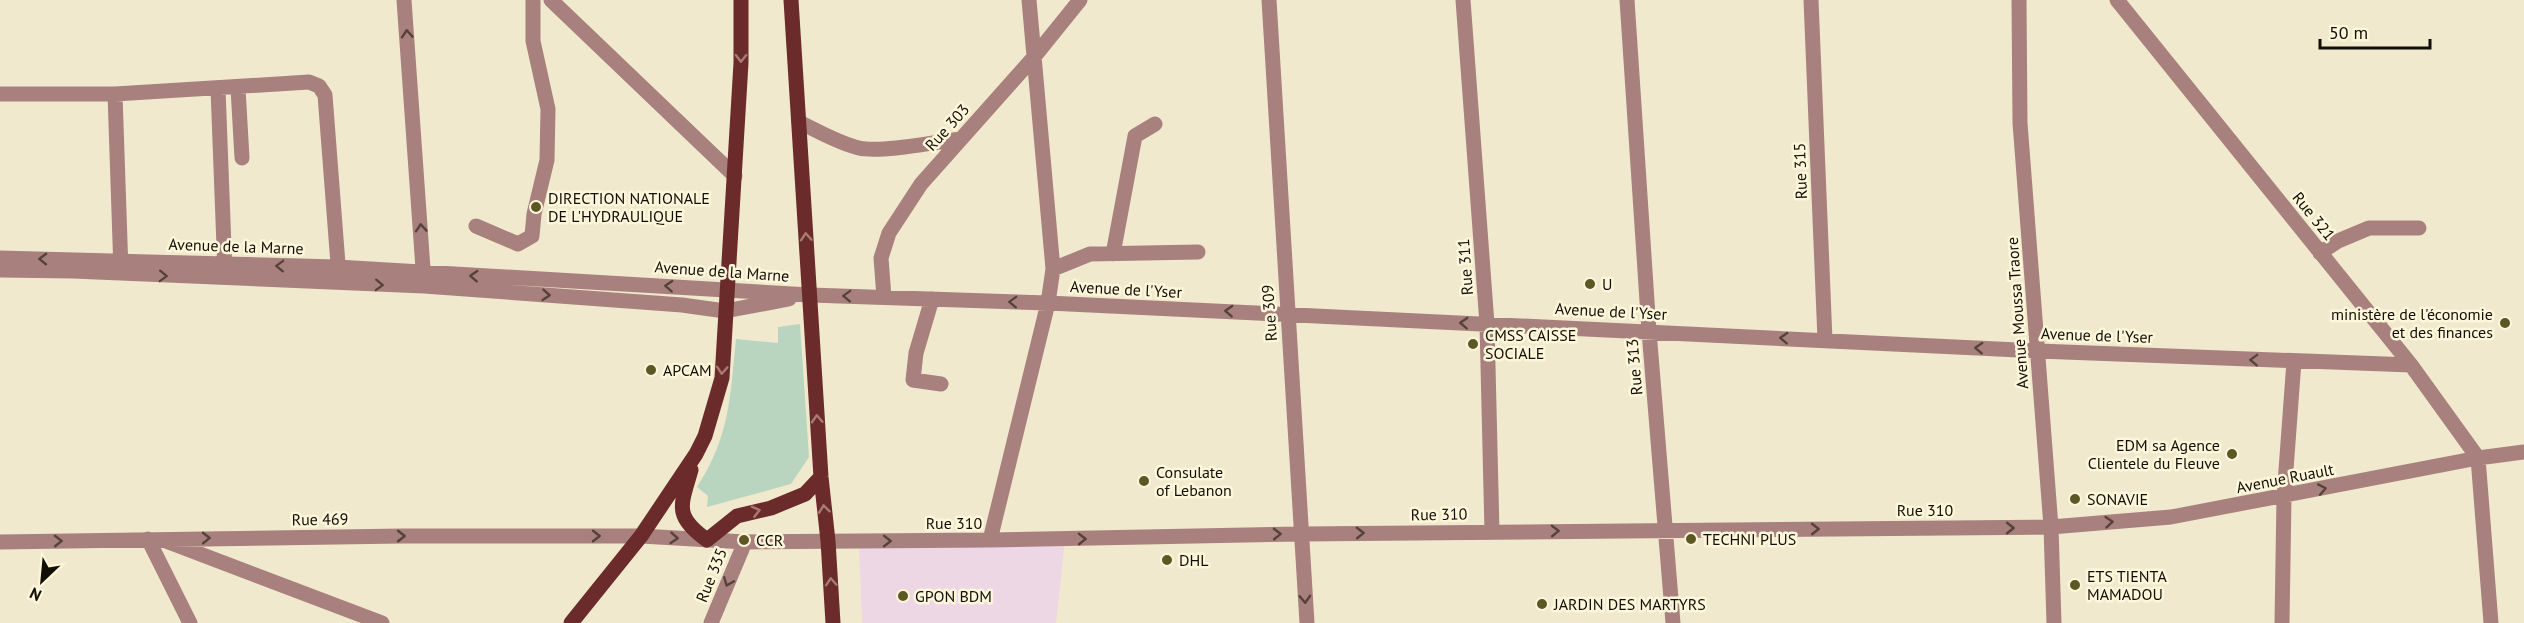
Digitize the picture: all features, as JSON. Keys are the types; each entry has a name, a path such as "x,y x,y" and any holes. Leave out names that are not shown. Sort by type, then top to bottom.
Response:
{"main road":[{"path":"571,623 641,536 696,454 705,436 722,378 741,63 741,0"},
{"path":"791,0 820,477 828,541 833,623"},
{"path":"696,454 682,504 683,518 694,531 707,540 737,516 771,507 805,494 820,477"}],"street":[{"path":"404,0 424,280"},
{"path":"476,226 518,244 532,237 534,214 546,160 548,109 533,41 533,0"},
{"path":"551,0 735,176"},
{"path":"990,540 1048,303 1053,269 1029,0"},
{"name":"Rue 303","path":"884,297 881,258 889,234 921,184 1034,57 1080,0"},
{"name":"Rue 309","path":"1269,0 1307,623"},
{"name":"Rue 311","path":"1463,0 1487,324 1492,532"},
{"name":"Rue 313","path":"1627,0 1648,331 1673,623"},
{"name":"Rue 315","path":"1811,0 1825,340"},
{"name":"Avenue Moussa Traore","path":"2019,0 2020,123 2051,527 2054,623"},
{"name":"Rue 321","path":"2116,0 2411,365 2478,458"},
{"path":"0,94 115,94 309,82 319,86 325,94 340,283"},
{"path":"238,88 242,158"},
{"path":"218,89 225,271"},
{"path":"115,94 121,268"},
{"path":"799,122 834,139 861,148 912,146 961,139"},
{"path":"1113,254 1135,136 1155,124"},
{"path":"2320,253 2338,241 2368,228 2419,228"},
{"path":"1053,269 1090,254 1198,252"},
{"name":"Avenue de la Marne","path":"0,258 121,268 225,271 338,267 424,280 725,311 810,295"},
{"name":"Avenue de la Marne","path":"0,270 72,271 121,268"},
{"name":"Avenue de la Marne","path":"225,271 340,283 424,280 728,288 810,295"},
{"name":"Avenue de l'Yser","path":"810,295 1048,303 2038,351 2411,365"},
{"path":"932,299 916,353 913,380 941,384"},
{"path":"2282,623 2284,496 2294,362"},
{"name":"Avenue Ruault","path":"2051,527 2171,517 2478,458 2524,452"},
{"path":"2478,458 2491,623"},
{"name":"Rue 310","path":"745,542 2051,527"},
{"name":"Rue 469","path":"0,542 641,536 745,542"},
{"path":"154,539 377,622"},
{"path":"154,539 190,623"},
{"name":"Rue 335","path":"711,623 745,542"}],"shaded area":[{"path":"1065,541 1056,623 862,623 859,545"}],"green space":[{"path":"800,324 809,457 791,484 707,507 708,496 697,487 716,451 727,416 736,339 778,343 778,327"}],"place":[{"name":"DIRECTION NATIONALE DE L'HYDRAULIQUE","path":"536,207"},
{"name":"U","path":"1590,284"},
{"name":"ministère de l'économie et des finances","path":"2505,323"},
{"name":"CMSS CAISSE SOCIALE","path":"1473,344"},
{"name":"APCAM","path":"651,370"},
{"name":"EDM sa Agence Clientele du Fleuve","path":"2232,454"},
{"name":"Consulate of Lebanon","path":"1144,481"},
{"name":"SONAVIE","path":"2075,499"},
{"name":"TECHNI PLUS","path":"1691,539"},
{"name":"CCR","path":"744,540"},
{"name":"DHL","path":"1167,560"},
{"name":"ETS TIENTA MAMADOU","path":"2075,585"},
{"name":"GPON BDM","path":"903,596"},
{"name":"JARDIN DES MARTYRS","path":"1542,604"}]}
